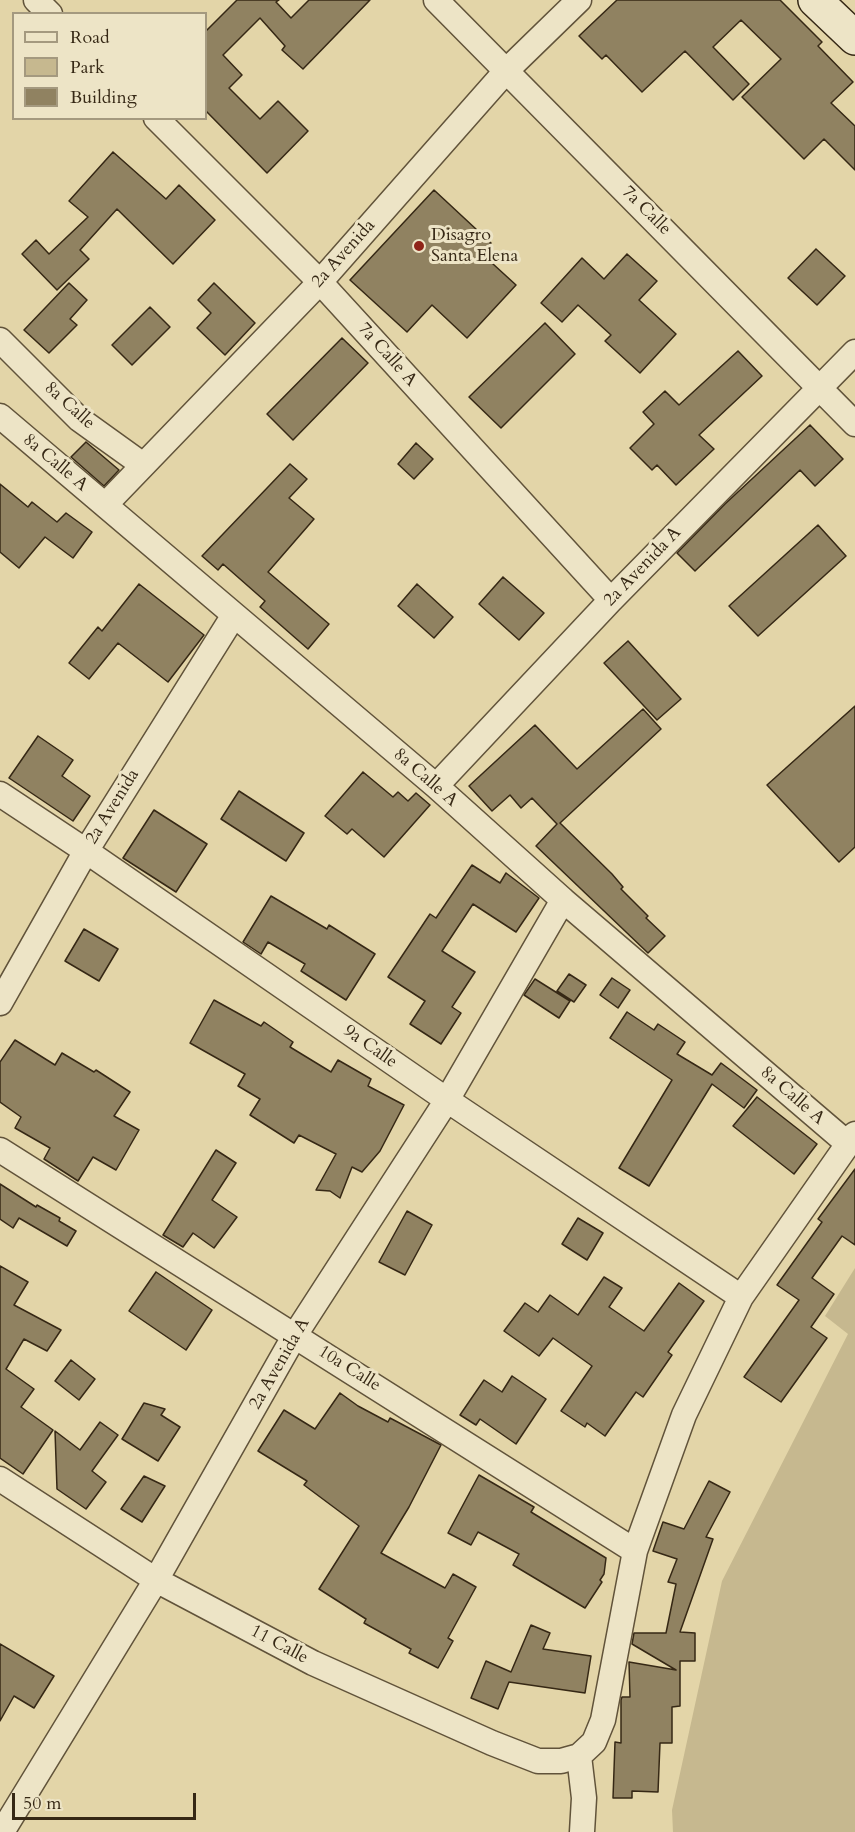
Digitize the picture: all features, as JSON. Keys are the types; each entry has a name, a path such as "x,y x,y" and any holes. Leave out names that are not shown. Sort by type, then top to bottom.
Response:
{"main road":[{"path":"814,0 855,38"}],"street":[{"path":"36,0 48,12"},
{"name":"7a Calle","path":"436,0 855,424"},
{"name":"2a Avenida","path":"105,505 320,282 507,70 579,0"},
{"name":"7a Calle A","path":"158,120 320,282 611,600"},
{"name":"8a Calle","path":"0,340 79,418 143,465"},
{"name":"2a Avenida A","path":"436,786 611,600 855,352"},
{"name":"8a Calle A","path":"0,416 436,786 563,900 851,1138"},
{"name":"2a Avenida","path":"0,1003 86,851 234,615"},
{"name":"9a Calle","path":"0,794 447,1100 741,1297"},
{"name":"2a Avenida A","path":"3,1825 156,1580 295,1335 447,1100 563,900"},
{"path":"582,1832 584,1798 579,1756 594,1742 603,1720 635,1551 684,1415 741,1297 851,1138"},
{"name":"10a Calle","path":"0,1150 635,1551"},
{"name":"11 Calle","path":"0,1479 156,1580 313,1663 492,1743 538,1761 561,1761 579,1756"}],"green space":[{"path":"855,1268 855,1832 673,1832 672,1810 722,1581 848,1334 825,1316"}],"building":[{"path":"237,0 279,0 276,2 291,18 309,0 370,0 303,69 282,50 285,46 260,18 223,55 242,75 229,88 260,119 278,101 308,131 267,173 207,112 207,30"},
{"path":"617,0 780,0 822,42 818,46 853,82 831,103 855,126 855,170 824,139 804,159 742,97 781,59 741,20 713,47 749,84 733,100 685,51 642,92 606,55 602,59 579,36"},
{"path":"113,152 166,199 179,185 215,220 173,264 117,209 80,250 89,259 57,290 22,254 36,240 49,254 88,217 69,201"},
{"path":"434,190 491,243 481,253 516,285 467,338 432,305 407,332 350,280"},
{"path":"816,249 845,276 817,305 788,278"},
{"path":"627,254 657,281 639,300 676,334 640,373 605,341 611,335 578,305 562,322 541,303 582,258 604,279"},
{"path":"69,283 87,300 70,319 77,325 49,353 24,330"},
{"path":"214,283 255,323 225,355 197,328 211,313 198,300"},
{"path":"150,307 170,327 132,365 112,345"},
{"path":"545,323 575,354 501,428 469,397"},
{"path":"342,338 368,363 293,440 267,414"},
{"path":"738,351 762,376 699,435 714,449 676,485 657,465 652,470 630,448 654,424 643,412 665,391 679,405"},
{"path":"810,425 843,459 815,486 800,470 695,571 677,553 725,504"},
{"path":"86,442 119,470 104,486 71,457"},
{"path":"416,443 433,459 414,479 398,464"},
{"path":"290,464 307,479 289,498 314,519 268,572 329,624 308,649 260,607 265,601 223,564 218,570 202,556"},
{"path":"0,484 28,507 32,502 57,522 66,513 92,532 73,558 45,537 19,568 0,552"},
{"path":"818,525 846,556 758,636 729,606"},
{"path":"503,577 544,613 519,640 479,604"},
{"path":"139,584 204,635 168,682 118,643 89,679 69,663 98,627 102,631"},
{"path":"417,584 453,617 434,638 398,606"},
{"path":"628,641 681,699 657,720 604,663"},
{"path":"855,706 855,847 839,862 767,785"},
{"path":"643,709 661,729 560,823 612,874 623,887 621,889 665,936 648,953 536,846 557,824 532,798 521,808 510,795 492,811 469,786 535,725 577,769"},
{"path":"38,736 73,760 62,776 90,796 73,821 9,778"},
{"path":"363,772 393,797 398,792 408,801 416,793 430,805 384,857 352,829 347,834 325,816"},
{"path":"239,791 304,833 286,861 221,819"},
{"path":"154,810 207,844 176,892 123,858"},
{"path":"472,865 500,883 506,873 539,898 516,932 473,904 442,951 475,972 452,1007 461,1013 441,1044 410,1024 425,1001 388,977 430,914 436,918"},
{"path":"271,896 327,929 329,925 375,954 346,1000 301,971 305,964 268,942 261,954 243,942"},
{"path":"84,929 118,949 99,981 65,961"},
{"path":"569,974 586,985 574,1002 557,991"},
{"path":"612,978 630,990 618,1008 600,995"},
{"path":"535,979 570,1001 559,1018 524,995"},
{"path":"214,1000 261,1026 264,1022 293,1042 290,1047 331,1072 338,1060 371,1079 368,1086 404,1105 380,1151 362,1172 352,1167 340,1198 330,1191 316,1190 336,1154 299,1135 294,1143 250,1115 260,1099 238,1086 245,1074 190,1043"},
{"path":"627,1012 654,1030 658,1024 685,1042 677,1054 712,1075 721,1063 757,1090 744,1108 712,1084 649,1186 619,1168 672,1080 610,1038"},
{"path":"15,1040 55,1065 62,1053 94,1072 96,1070 130,1092 114,1116 139,1130 116,1170 93,1157 78,1181 44,1159 50,1148 15,1128 21,1117 0,1102 0,1062"},
{"path":"757,1097 817,1144 794,1174 733,1126"},
{"path":"216,1150 236,1163 212,1200 237,1217 214,1248 193,1233 183,1247 163,1235"},
{"path":"855,1169 855,1245 842,1236 812,1278 834,1294 811,1327 827,1338 781,1402 744,1377 799,1300 777,1285 822,1222 818,1219"},
{"path":"0,1184 36,1207 37,1205 60,1218 59,1221 76,1231 67,1246 19,1218 13,1228 0,1219"},
{"path":"407,1211 432,1225 405,1275 379,1262"},
{"path":"578,1218 603,1233 587,1260 562,1244"},
{"path":"0,1266 28,1282 14,1305 61,1330 47,1351 24,1339 6,1369 34,1389 21,1407 53,1430 23,1474 0,1458"},
{"path":"156,1272 212,1310 186,1350 129,1311"},
{"path":"604,1277 622,1288 609,1307 644,1331 679,1283 704,1301 668,1352 672,1355 643,1397 636,1392 605,1436 587,1423 585,1427 561,1411 592,1366 553,1338 539,1356 504,1331 525,1303 538,1312 550,1295 578,1315"},
{"path":"71,1360 95,1379 79,1400 55,1381"},
{"path":"512,1376 546,1399 516,1444 480,1419 476,1425 460,1415 484,1380 502,1392"},
{"path":"340,1393 358,1406 388,1422 390,1418 441,1445 409,1507 381,1553 445,1588 453,1574 476,1587 448,1638 453,1641 438,1668 409,1653 411,1649 364,1623 366,1619 319,1589 359,1526 304,1485 307,1481 258,1451 284,1410 315,1429"},
{"path":"144,1403 165,1409 161,1415 180,1427 158,1461 122,1439"},
{"path":"100,1422 118,1435 92,1471 106,1482 86,1509 57,1489 55,1431 80,1450"},
{"path":"479,1475 534,1507 531,1512 606,1558 604,1574 600,1580 602,1582 585,1608 513,1565 519,1554 478,1532 471,1545 448,1533"},
{"path":"144,1476 165,1486 142,1522 121,1509"},
{"path":"709,1481 730,1492 706,1537 713,1539 680,1632 695,1633 695,1661 680,1661 680,1706 672,1707 672,1743 660,1743 658,1792 632,1791 632,1798 613,1798 615,1742 621,1743 621,1700 622,1697 630,1697 629,1662 676,1670 632,1644 634,1633 666,1633 676,1584 668,1582 677,1559 653,1551 663,1522 684,1529"},
{"path":"531,1625 550,1633 543,1649 591,1656 585,1693 509,1682 498,1709 471,1698 486,1661 511,1672"},
{"path":"0,1644 54,1676 34,1708 14,1696 0,1721"}],"place":[{"name":"Disagro Santa Elena","path":"419,246"}]}
